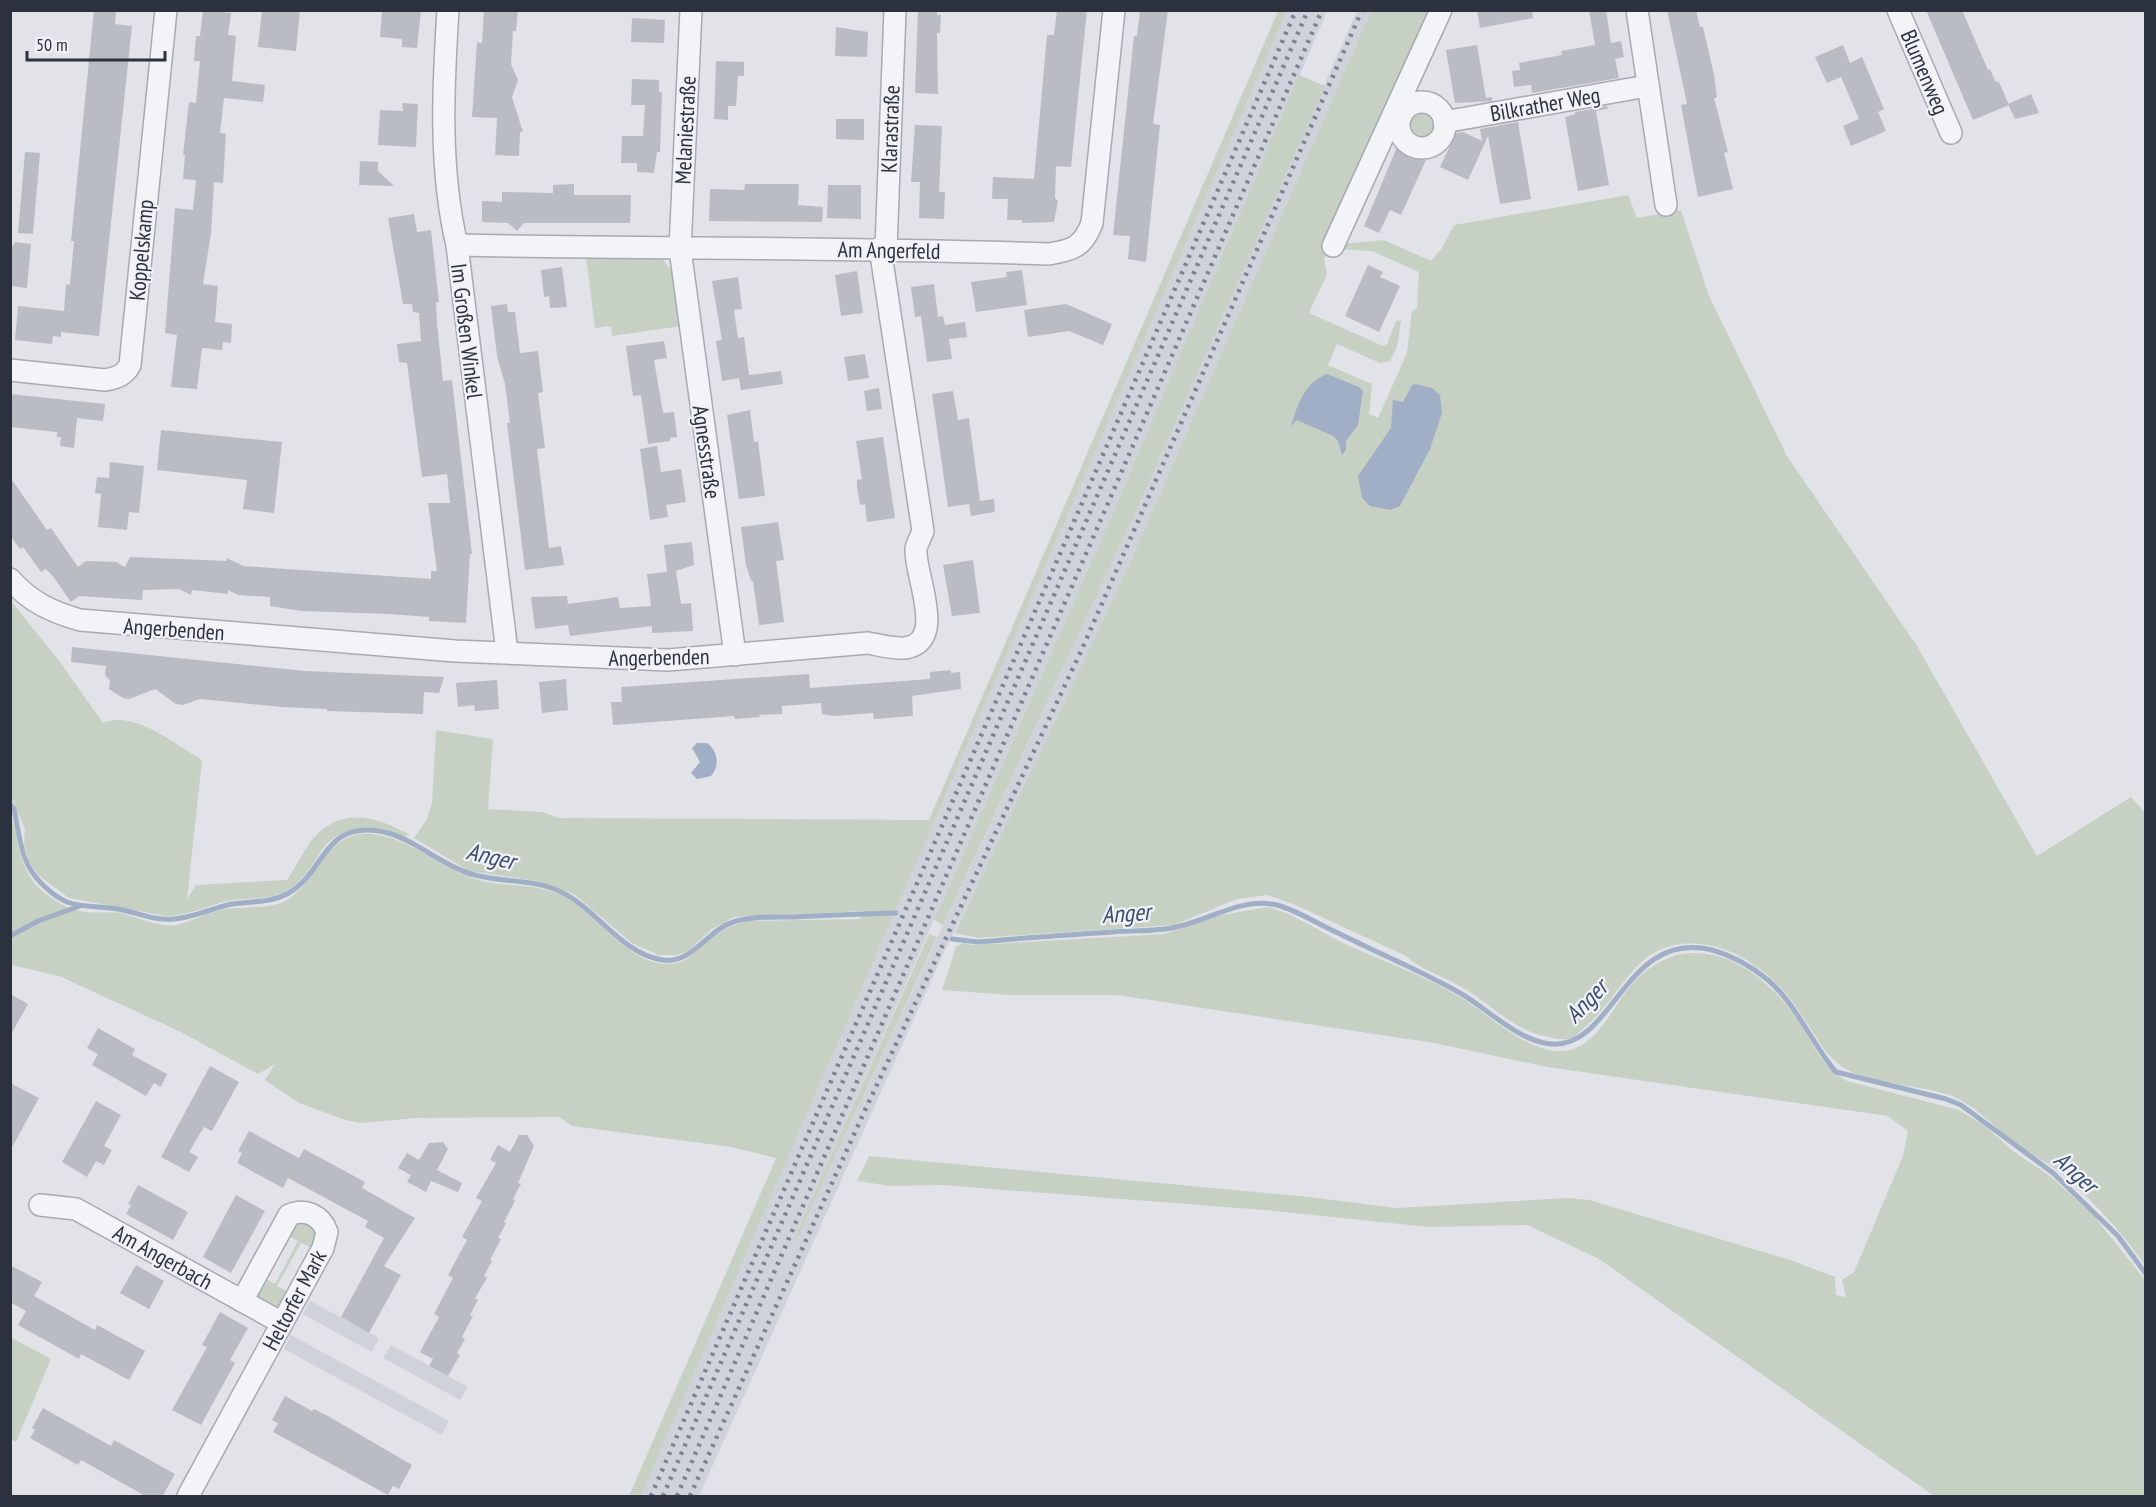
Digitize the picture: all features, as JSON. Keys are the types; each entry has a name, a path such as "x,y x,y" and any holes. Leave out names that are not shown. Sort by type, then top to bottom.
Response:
{"street":[{"name":"Koppelskamp","path":"10,370 105,380 116,378 126,372 130,365 166,10"},
{"name":"Im Großen Winkel","path":"448,10 444,120 448,209 457,245 507,652"},
{"name":"Melaniestraße","path":"680,249 691,10"},
{"name":"Klarastraße","path":"883,248 895,10"},
{"name":"Am Angerfeld","path":"457,245 680,249 883,248 1049,254 1069,251 1086,240 1092,224 1114,10"},
{"path":"1333,246 1399,113 1441,10"},
{"path":"1637,10 1666,206"},
{"name":"Blumenweg","path":"1898,10 1951,133"},
{"name":"Bilkrather Weg","path":"1444,122 1647,86"},
{"path":"1426,103 1438,109 1444,122 1442,136 1432,146 1418,148 1401,135 1399,113 1412,105 1426,103"},
{"name":"Angerbenden","path":"10,579 32,601 59,614 80,620 455,651 507,652 635,661 868,643 906,648 924,636 928,620 916,549 923,531 883,248"},
{"name":"Agnesstraße","path":"680,249 735,655"},
{"name":"Am Angerbach","path":"40,1205 76,1209 282,1323"},
{"name":"Heltorfer Mark","path":"188,1497 327,1241 325,1225 311,1214 295,1212 284,1220 242,1300"}],"shaded area":[{"path":"1287,11 1327,11 1118,501 795,1236 798,1237 1138,507 1357,11 1371,11 1123,578 1000,841 945,950 699,1496 641,1496"},
{"path":"310,1301 379,1338 372,1352 303,1314"},
{"path":"291,1335 449,1421 442,1435 284,1349"},
{"path":"391,1345 468,1387 460,1400 383,1358"}],"green space":[{"path":"1278,11 1287,11 641,1496 629,1496 776,1158 731,1147 572,1126 559,1117 416,1118 361,1123 345,1120 299,1103 265,1080 275,1064 258,1074 179,1031 59,976 11,965 11,814 27,872 48,896 74,910 120,913 170,926 225,909 273,905 287,900 308,881 334,847 344,839 356,835 372,834 400,841 449,868 475,879 538,888 559,894 585,912 625,946 653,962 675,964 682,962 717,934 746,921 860,919 863,911 734,917 712,929 687,952 677,955 658,955 632,943 574,894 537,881 469,871 414,838 427,819 432,803 436,730 493,739 488,809 542,812 559,818 929,820"},
{"path":"1371,11 1439,11 1324,259 1327,274 1309,313 1383,346 1387,344 1396,321 1401,320 1397,347 1390,361 1380,363 1337,344 1328,365 1372,384 1369,414 1378,418 1407,353 1412,311 1417,308 1419,272 1372,251 1338,249 1341,244 1384,240 1431,261 1442,248 1454,225 1628,195 1637,218 1681,210 1709,296 1787,456 1917,646 2037,856 2131,797 2145,813 2145,1265 2104,1215 2057,1170 2017,1145 1966,1103 1956,1098 1934,1091 1865,1077 1843,1067 1826,1051 1794,1004 1772,979 1746,959 1716,947 1678,944 1646,958 1586,1026 1572,1038 1564,1039 1547,1037 1529,1031 1511,1022 1460,986 1419,966 1404,955 1293,904 1267,895 1237,899 1174,925 978,938 955,933 1123,578"},
{"path":"1299,75 1325,86 1138,507 943,925 934,920 1118,501"},
{"path":"1422,109 1433,114 1438,125 1433,136 1422,141 1411,136 1406,125 1411,114"},
{"path":"586,256 661,257 673,273 681,326 612,336 611,326 595,328"},
{"path":"10,600 60,662 103,723 115,720 141,725 202,760 187,899 196,885 287,880 312,840 323,829 346,818 371,819 409,834 405,837 370,829 347,831 328,843 303,877 283,893 268,897 227,901 181,914 165,916 69,898 38,875 29,861 24,844 25,829 11,797"},
{"path":"1268,907 1288,914 1345,944 1433,982 1460,997 1514,1035 1549,1050 1564,1051 1577,1048 1588,1040 1607,1019 1632,984 1654,965 1681,954 1697,953 1727,959 1755,975 1778,996 1789,1008 1821,1057 1836,1074 1847,1081 1959,1110 1985,1126 2014,1152 2050,1176 2093,1215 2145,1280 2145,1496 1934,1496 1599,1259 1527,1225 1429,1227 1264,1210 942,1185 891,1186 857,1181 869,1156 1309,1197 1397,1208 1568,1198 1589,1200 1790,1260 1835,1277 1836,1295 1846,1297 1842,1280 1854,1272 1903,1156 1908,1131 1888,1116 1547,1067 1434,1043 1117,995 1011,995 942,990 956,947 963,943 973,945 1165,934 1216,916"},
{"path":"929,934 937,937 798,1237 795,1236"},
{"path":"300,1220 319,1231 314,1249 301,1243 277,1286 290,1293 278,1307 270,1308 256,1296 262,1277 275,1284 298,1241 286,1234"},
{"path":"10,1337 51,1359 16,1442 11,1439"}],"water":[{"path":"1327,374 1359,387 1363,391 1358,425 1346,441 1346,450 1342,455 1338,441 1333,436 1297,420 1291,426 1299,402 1307,389"},
{"path":"1412,385 1432,388 1440,395 1442,413 1430,449 1400,506 1390,510 1370,506 1362,498 1358,476 1391,428 1393,400 1403,402"},
{"path":"697,743 707,743 711,746 717,763 711,776 697,779 691,773 700,762 692,748"}],"building":[{"path":"94,10 116,10 115,24 132,26 99,336 61,332 61,337 53,336 52,344 15,340 18,306 64,311 66,284 70,285 74,241 71,241"},
{"path":"203,10 231,13 228,35 236,36 232,81 265,85 263,102 224,98 220,133 226,134 223,183 214,182 211,233 203,284 218,286 215,322 232,324 231,343 223,342 222,350 202,348 197,389 171,387 177,335 165,333 175,208 193,210 196,180 183,179 185,155 183,155 189,102 196,103 200,61 194,61 196,36 200,36"},
{"path":"262,10 300,10 296,51 258,47"},
{"path":"382,10 421,10 417,48 402,47 402,39 380,37"},
{"path":"484,10 518,10 516,31 513,31 511,64 518,80 512,97 523,132 520,132 519,156 495,155 497,118 472,117 477,42 482,43"},
{"path":"918,10 938,10 937,15 941,15 940,33 937,33 938,94 915,93"},
{"path":"1057,10 1087,10 1071,167 1056,166 1055,198 1058,201 1054,222 1022,223 1022,220 1007,220 1008,199 992,199 993,177 1034,179 1047,35 1054,35"},
{"path":"1140,10 1168,10 1153,124 1160,125 1146,262 1128,259 1130,236 1113,235 1134,36 1137,36"},
{"path":"1477,10 1532,10 1533,18 1480,28"},
{"path":"1589,10 1606,10 1611,43 1621,41 1624,57 1615,59 1619,78 1532,93 1531,85 1514,87 1512,71 1520,70 1519,63 1562,55 1561,51 1595,45"},
{"path":"1667,10 1696,10 1700,27 1703,27 1714,75 1717,97 1714,98 1728,152 1724,153 1733,189 1698,197 1681,105 1687,104"},
{"path":"1926,10 1962,10 1988,70 1990,69 1995,81 1999,82 2009,105 1973,120"},
{"path":"632,18 665,20 664,43 631,42"},
{"path":"836,27 868,32 867,57 835,56"},
{"path":"1477,45 1486,98 1492,97 1492,101 1455,103 1446,50"},
{"path":"1843,45 1850,63 1862,57 1884,109 1878,112 1886,131 1851,146 1843,126 1859,119 1841,77 1827,83 1815,57"},
{"path":"716,61 744,62 744,76 738,76 736,106 728,106 728,120 714,119"},
{"path":"632,79 659,80 659,92 662,92 660,152 657,152 654,173 637,172 637,163 621,163 622,136 643,136 645,105 631,105"},
{"path":"2031,94 2039,113 2015,119 2008,104"},
{"path":"402,103 418,104 416,147 378,145 380,110 403,111"},
{"path":"1607,106 1608,109 1596,111 1609,185 1578,191 1565,117 1575,112"},
{"path":"836,119 864,119 864,140 836,139"},
{"path":"1518,122 1531,199 1500,204 1488,136 1468,180 1440,167 1456,133 1463,132 1482,141 1480,129"},
{"path":"915,125 942,126 939,192 945,192 944,219 919,218 920,182 911,182"},
{"path":"1397,147 1426,160 1401,215 1390,210 1379,233 1364,226"},
{"path":"25,152 40,153 33,234 18,233"},
{"path":"360,161 378,162 378,171 394,186 359,185"},
{"path":"574,184 574,195 631,195 630,223 524,223 517,231 508,223 482,222 482,201 502,202 502,192 553,193 553,185"},
{"path":"745,184 799,184 798,205 823,207 822,222 709,221 710,189 744,190"},
{"path":"828,185 861,185 861,219 827,218"},
{"path":"414,214 417,232 431,230 439,302 436,302 437,323 443,381 452,380 472,554 470,554 466,623 429,621 429,617 389,614 301,611 270,606 270,597 238,595 228,590 228,594 192,590 191,595 179,589 143,590 142,600 79,596 71,602 52,575 46,569 41,572 23,547 20,549 10,535 10,477 47,530 51,528 78,567 86,561 116,562 125,567 130,557 227,561 227,558 243,566 431,579 431,571 437,571 428,503 450,503 447,474 422,477 407,363 399,362 397,344 421,341 419,313 413,312 412,304 403,304 388,218"},
{"path":"15,242 31,244 27,288 10,286 10,245 14,245"},
{"path":"1368,265 1383,272 1380,277 1400,286 1379,332 1345,316"},
{"path":"562,267 567,307 550,308 549,296 544,297 541,270"},
{"path":"1022,270 1027,305 976,312 971,282 1007,277 1006,272"},
{"path":"857,271 863,313 841,316 835,275"},
{"path":"738,277 742,309 734,310 738,338 744,337 749,375 781,371 783,384 741,390 739,378 722,381 716,341 722,340 712,281"},
{"path":"934,284 938,317 943,316 945,325 965,322 967,337 949,339 952,359 927,362 921,316 915,317 911,287"},
{"path":"507,304 508,312 515,312 520,353 538,351 543,392 538,393 545,448 537,449 549,548 561,546 564,565 525,570 507,423 510,423 505,384 497,356 491,306"},
{"path":"1066,304 1112,324 1103,345 1069,331 1028,337 1024,310"},
{"path":"664,341 667,358 654,360 663,413 674,412 677,437 670,438 670,441 648,444 641,395 633,396 626,346"},
{"path":"865,354 869,378 848,381 844,357"},
{"path":"879,388 882,409 867,411 864,391"},
{"path":"953,391 958,420 969,418 980,501 994,499 995,512 971,516 969,504 948,507 932,394"},
{"path":"10,394 105,404 103,421 77,418 74,448 60,446 61,437 57,437 57,432 10,427"},
{"path":"750,410 754,442 758,441 765,496 739,499 727,415"},
{"path":"161,430 282,442 274,513 243,509 247,480 157,470"},
{"path":"883,437 895,518 867,522 865,504 860,505 857,486 857,480 862,479 856,441"},
{"path":"657,446 661,472 681,469 686,502 666,505 668,517 650,520 640,449"},
{"path":"110,462 144,466 139,513 129,512 127,530 98,527 101,494 95,493 97,477 109,478"},
{"path":"778,522 784,560 776,561 784,622 759,625 753,581 751,581 746,565 741,527"},
{"path":"692,542 694,565 676,571 681,604 691,603 693,631 652,633 652,626 570,636 568,625 535,629 531,597 567,596 568,604 618,597 620,608 651,606 647,574 667,572 664,545"},
{"path":"973,560 980,613 952,616 943,565"},
{"path":"72,647 305,671 444,677 439,693 424,692 423,714 327,711 327,709 200,699 183,705 176,704 155,689 129,699 123,698 109,689 110,681 105,675 106,666 71,662"},
{"path":"951,670 951,673 960,672 961,689 912,696 913,716 874,719 873,713 833,716 822,714 821,703 782,706 782,714 759,715 760,717 735,719 734,716 613,725 611,702 622,702 621,687 809,674 810,688 930,679 930,672"},
{"path":"566,679 568,710 542,713 539,682"},
{"path":"497,680 499,709 475,711 474,705 458,707 456,683"},
{"path":"10,994 28,1004 10,1036"},
{"path":"98,1028 135,1049 132,1055 167,1074 161,1087 154,1083 146,1096 92,1065 98,1054 87,1048"},
{"path":"210,1066 239,1082 212,1131 204,1127 189,1152 198,1157 189,1172 161,1157"},
{"path":"10,1083 39,1098 10,1151"},
{"path":"96,1101 121,1115 104,1146 112,1150 104,1165 96,1161 87,1177 62,1162"},
{"path":"249,1131 299,1158 304,1149 365,1182 362,1188 415,1218 384,1266 401,1275 369,1333 341,1317 384,1238 365,1227 368,1221 288,1178 283,1188 237,1163 242,1153 238,1151"},
{"path":"519,1135 527,1135 534,1146 518,1183 521,1184 513,1199 515,1201 498,1238 501,1239 484,1276 487,1278 475,1298 478,1300 470,1315 473,1316 457,1353 460,1355 448,1376 429,1366 433,1359 420,1352 439,1317 434,1314 453,1278 448,1275 467,1240 462,1237 482,1201 476,1198 496,1163 490,1160 498,1145 510,1152"},
{"path":"443,1142 448,1149 437,1170 462,1183 458,1192 431,1181 426,1192 407,1182 411,1175 398,1168 407,1153 419,1160 429,1143"},
{"path":"138,1185 188,1212 173,1240 126,1214 131,1205 128,1204"},
{"path":"236,1195 265,1211 231,1273 203,1257"},
{"path":"10,1265 42,1282 34,1296 95,1330 97,1325 145,1351 129,1380 81,1354 79,1359 18,1325 26,1311 10,1302"},
{"path":"136,1265 164,1281 149,1309 120,1293"},
{"path":"220,1312 248,1328 230,1360 235,1363 201,1425 172,1410 207,1347 202,1345"},
{"path":"285,1396 312,1411 314,1409 328,1416 412,1465 399,1489 393,1486 388,1495 273,1432 278,1423 272,1420"},
{"path":"43,1408 111,1446 114,1440 175,1474 162,1497 147,1497 81,1460 78,1465 30,1438 35,1430 32,1428"}],"waterway":[{"name":"Anger","path":"10,804 14,809 22,849 29,867 51,892 73,904 118,909 159,919 181,918 232,904 281,897 300,885 335,842 346,834 360,830 392,834 459,870 471,874 539,885 561,892 586,909 634,949 663,960 683,957 724,926 740,920 763,917 896,913"},
{"name":"Anger","path":"952,939 978,942 1161,930 1251,904 1277,905 1301,914 1430,977 1460,993 1515,1031 1539,1042 1551,1044 1572,1041 1590,1028 1639,972 1659,957 1682,948 1712,950 1749,966 1779,990 1836,1072 1946,1099 1961,1105 2053,1173 2118,1236 2146,1274"},
{"name":"Anger","path":"10,936 38,921 80,906"}],"railway":[{"path":"651,1496 1296,10"},
{"path":"663,1496 1308,10"},
{"path":"677,1496 1322,10"},
{"path":"690,1496 866,1108 1082,649 1362,10"}]}
